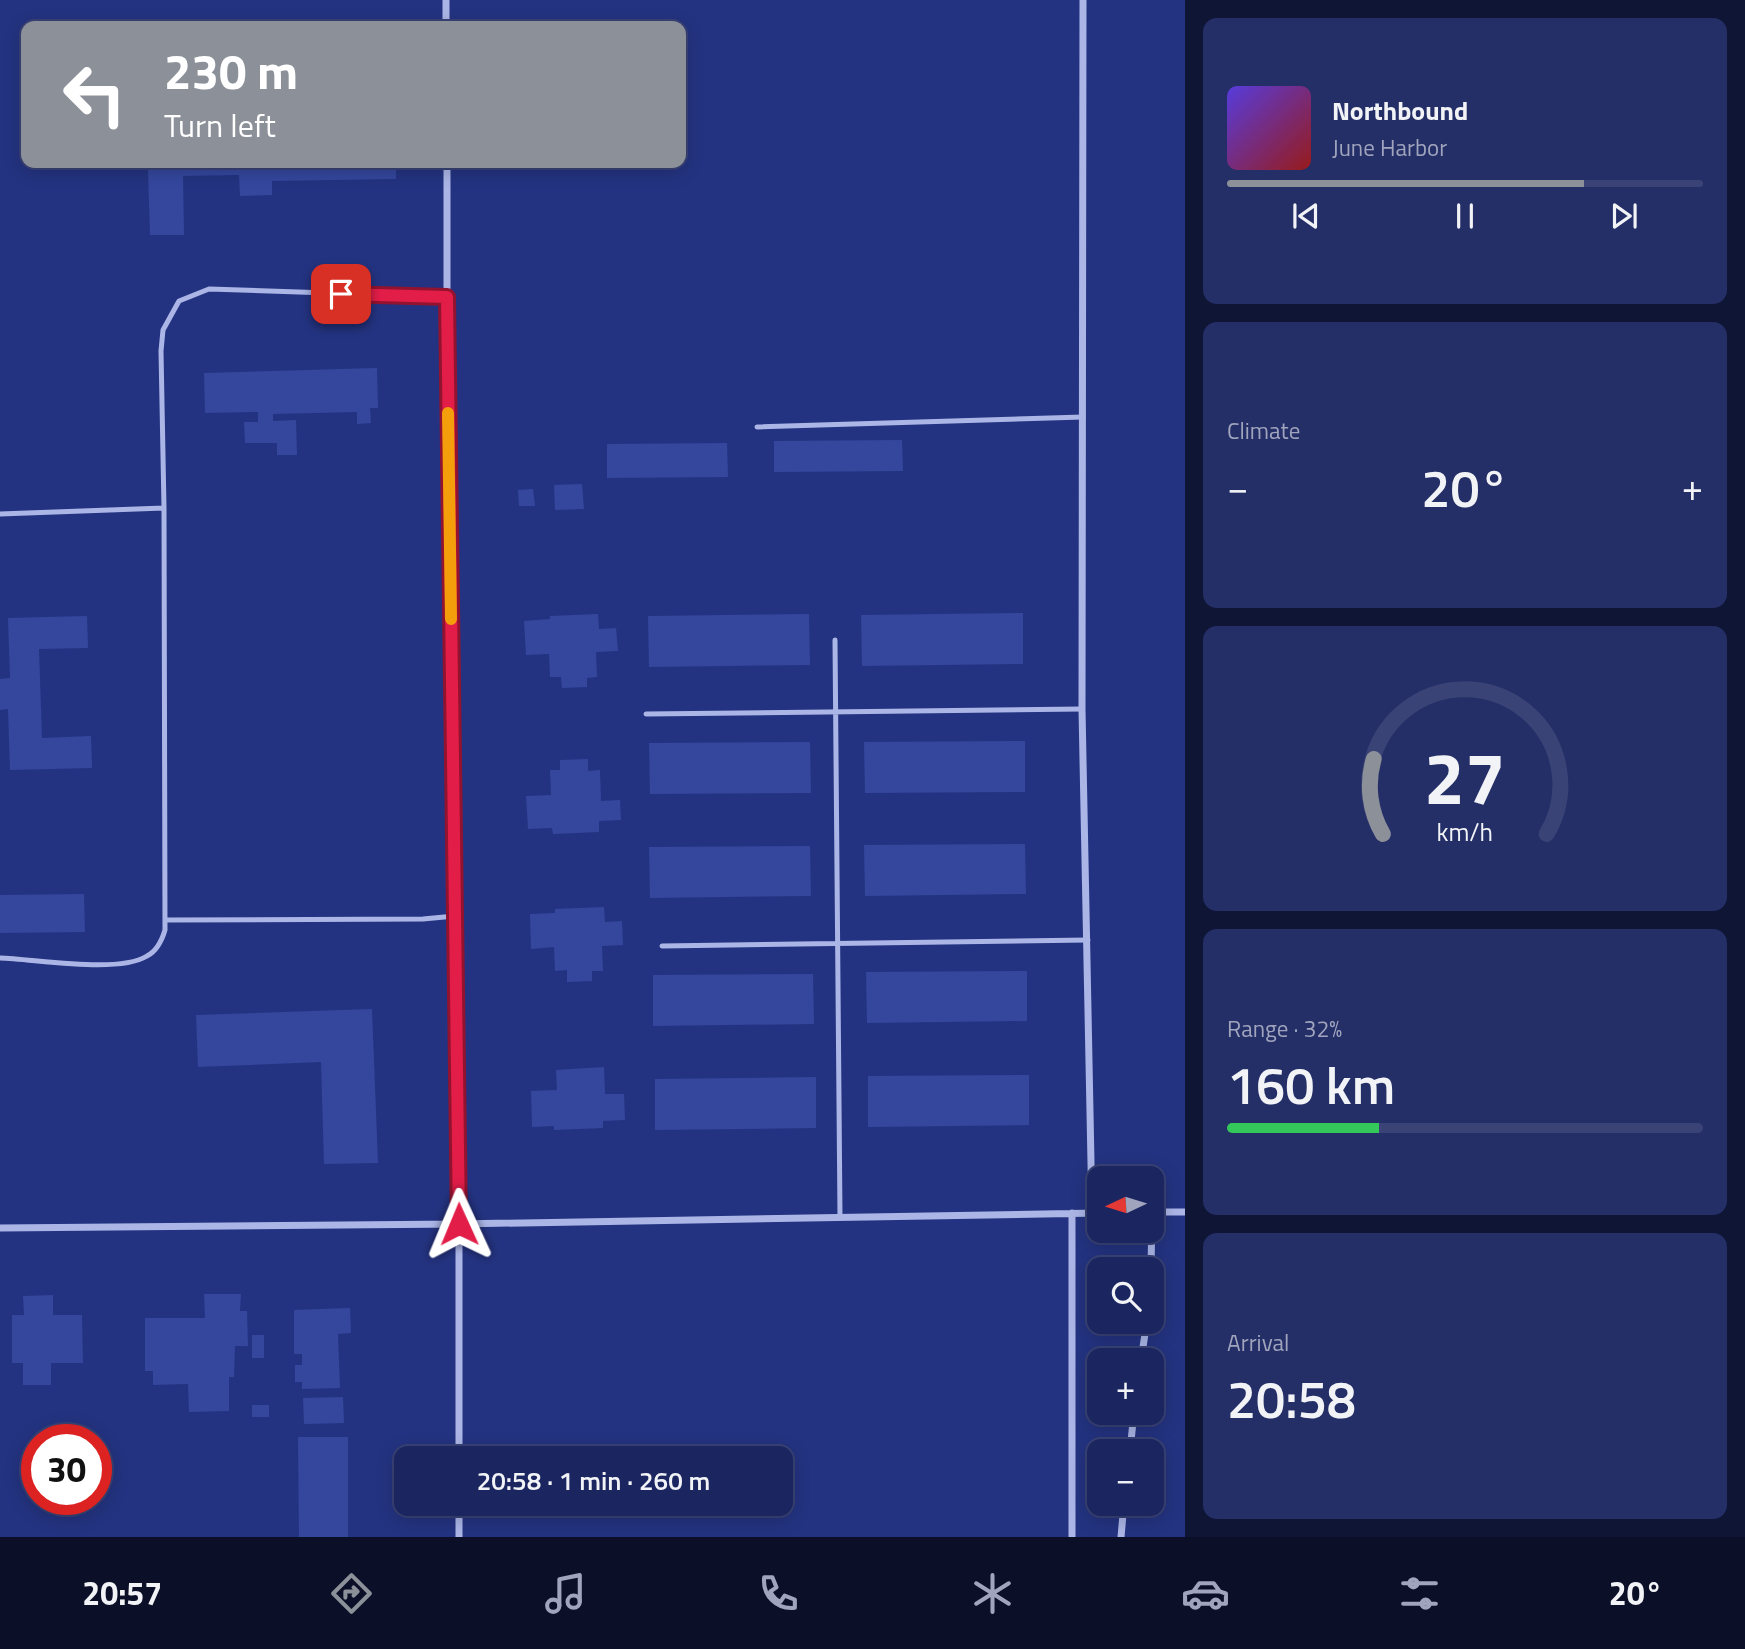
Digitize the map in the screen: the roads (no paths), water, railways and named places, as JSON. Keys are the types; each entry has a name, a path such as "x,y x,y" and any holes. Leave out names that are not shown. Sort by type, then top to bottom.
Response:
{"street":[{"path":"446,0 446,21"},
{"path":"1083,0 1083,709 1095,1166"},
{"path":"447,168 459,1446"},
{"path":"1164,1212 1185,1212"},
{"path":"1072,1213 1072,1537"},
{"path":"0,1228 459,1224 1087,1213"},
{"path":"459,1516 459,1537"},
{"path":"1121,1537 1123,1516"}],"lane":[{"path":"0,958 120,964 148,956 161,942 165,930 162,340 163,330 178,300 209,289 447,297"},
{"path":"757,427 1083,417"},
{"path":"0,514 164,508"},
{"path":"835,640 840,1217"},
{"path":"646,714 1083,709"},
{"path":"165,920 366,917 423,919 455,916"},
{"path":"663,946 1088,940"}]}
